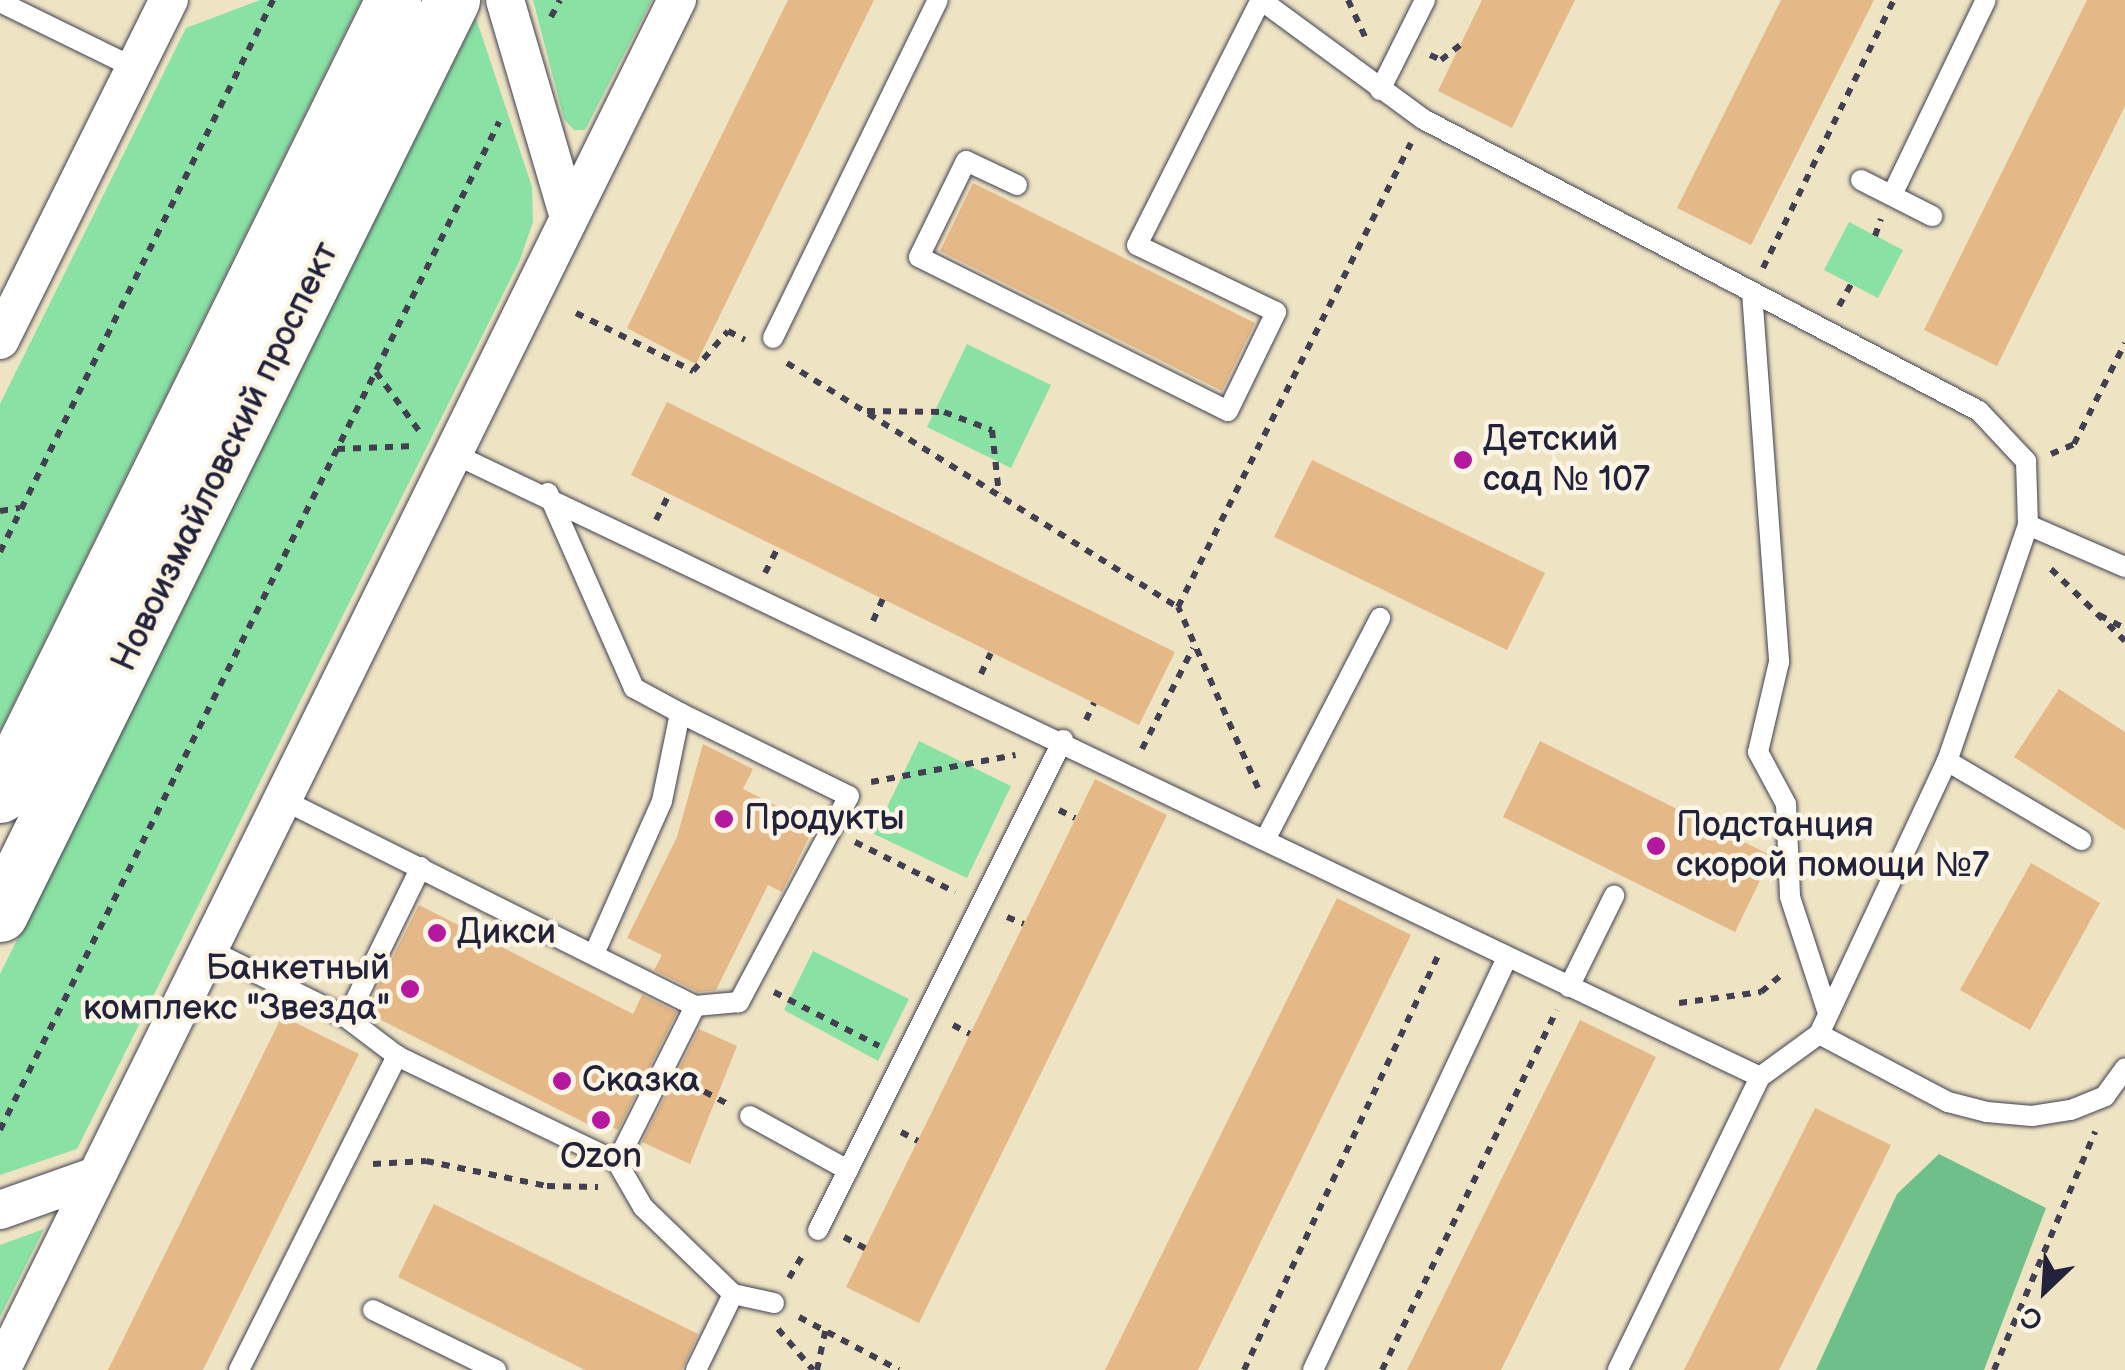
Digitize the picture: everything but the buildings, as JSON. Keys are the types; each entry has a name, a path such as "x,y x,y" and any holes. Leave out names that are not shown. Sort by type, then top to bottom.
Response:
{"street":[{"name":"Новоизмайловский проспект","path":"0,796 393,0"},
{"name":"Новоизмайловский проспект","path":"0,914 452,0"},
{"path":"505,0 568,217"},
{"path":"1,1370 676,0"},
{"path":"0,340 135,68 173,2"},
{"path":"0,1210 96,1176"}],"lane":[{"path":"764,341 938,0"},
{"path":"1017,185 966,161 919,257 1228,411 1276,312 1137,245 1261,0 1424,119 1753,288 1979,411 2026,460 2028,524 1946,761 1819,1034 1760,1077 1618,1370"},
{"path":"1380,90 1425,0"},
{"path":"1892,195 1986,0"},
{"path":"0,2 135,68"},
{"path":"1861,180 1932,216"},
{"path":"1753,288 1779,662 1758,752 1786,804 1790,897 1804,950 1828,1013"},
{"path":"452,453 548,494 1760,1077"},
{"path":"281,799 695,1006 739,1002 849,796 634,688 548,494"},
{"path":"2028,524 2125,567"},
{"path":"1266,838 1380,618"},
{"path":"594,954 662,801 680,712"},
{"path":"818,1230 1063,740"},
{"path":"1946,761 2081,840"},
{"path":"346,1018 421,868"},
{"path":"1569,987 1614,896"},
{"path":"206,948 346,1018 398,1056 617,1162 642,1208 733,1294 774,1304"},
{"path":"1313,1370 1507,958"},
{"path":"617,1162 695,1006"},
{"path":"1819,1034 1948,1102 1987,1112 2032,1116 2105,1096 2125,1068"},
{"path":"239,1370 398,1056"},
{"path":"2105,1096 2125,1107"},
{"path":"750,1116 848,1170"},
{"path":"696,1370 733,1294"},
{"path":"373,1310 496,1370"}],"path":[{"path":"0,552 273,0"},
{"path":"1753,288 1894,0"},
{"path":"0,1130 503,115"},
{"path":"1178,607 1295,363 1424,119"},
{"path":"576,313 693,371 728,331 764,341"},
{"path":"2026,460 2074,444 2125,343"},
{"path":"784,360 1178,607 1193,647 1256,777 1266,838"},
{"path":"337,449 429,445 376,372"},
{"path":"867,411 944,412 992,430 999,496"},
{"path":"0,511 22,508"},
{"path":"2028,524 2052,572 2125,641"},
{"path":"2089,609 2125,628"},
{"path":"1130,772 1193,647"},
{"path":"849,796 881,776 1024,754 1063,740"},
{"path":"831,830 980,904"},
{"path":"1244,1370 1450,930"},
{"path":"1623,1012 1761,992 1804,950"},
{"path":"761,986 897,1055"},
{"path":"1382,1370 1569,987"},
{"path":"663,1069 750,1116"},
{"path":"1994,1370 2105,1096"},
{"path":"342,1166 426,1161 547,1186 631,1188"},
{"path":"818,1230 774,1304 899,1370"},
{"path":"818,1370 825,1331"}],"green space":[{"path":"260,0 361,0 0,731 0,404 186,28"},
{"path":"533,0 652,0 585,130 574,130 564,119"},
{"path":"476,18 532,187 533,222 520,260 77,1149 0,1175 0,974"},
{"path":"1849,222 1903,250 1878,298 1824,270"},
{"path":"967,344 1051,385 1011,468 927,427"},
{"path":"919,741 1011,786 967,878 874,834"},
{"path":"813,951 909,999 878,1061 784,1010"},
{"path":"1939,1154 2046,1208 1984,1370 1816,1370 1897,1194"},
{"path":"44,1229 0,1317 0,1245"}],"place":[{"name":"Детский сад № 107","path":"1463,460"},
{"name":"Продукты","path":"724,819"},
{"name":"Подстанция скорой помощи №7","path":"1656,846"},
{"name":"Дикси","path":"437,933"},
{"name":"Банкетный комплекс \"Звезда\"","path":"410,989"},
{"name":"Сказка","path":"562,1081"},
{"name":"Ozon","path":"601,1120"}]}
